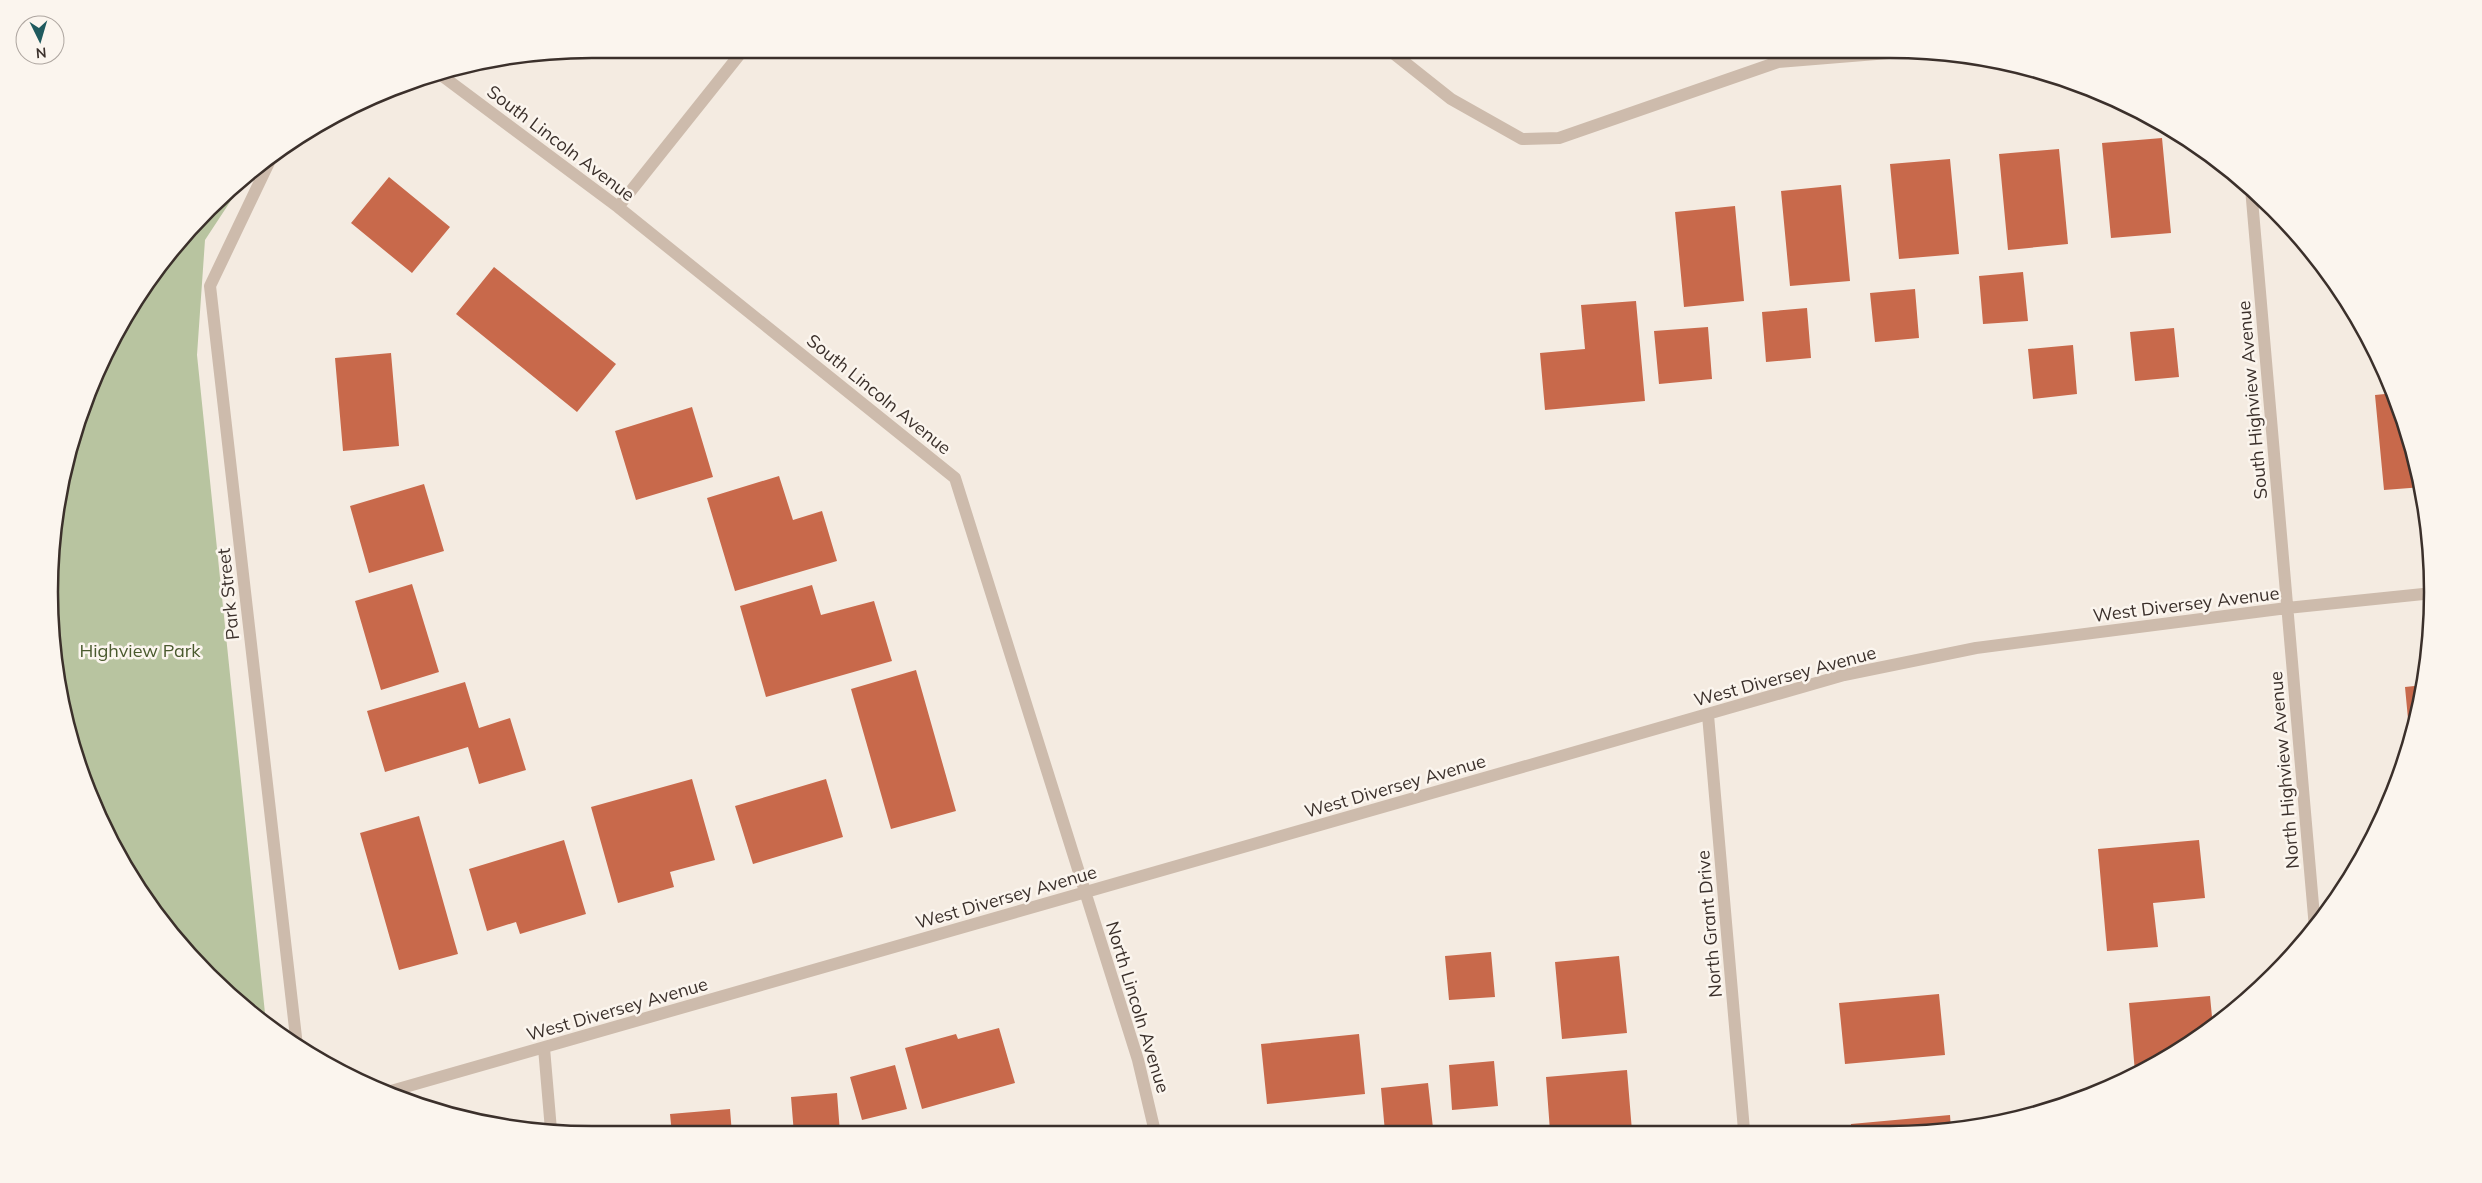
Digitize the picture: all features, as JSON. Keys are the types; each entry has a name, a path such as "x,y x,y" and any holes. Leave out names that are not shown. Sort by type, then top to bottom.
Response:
{"street":[{"path":"618,207 737,58"},
{"path":"1399,58 1451,99 1522,140 1559,138 1778,62 1827,58"},
{"path":"1778,58 1778,62"},
{"name":"South Lincoln Avenue","path":"445,78 618,207 955,478 1085,892"},
{"name":"Park Street","path":"267,168 210,286 296,1037"},
{"name":"South Highview Avenue","path":"2252,199 2287,608"},
{"name":"West Diversey Avenue","path":"398,1089 1844,675 1976,648 2287,608 2424,594"},
{"name":"North Highview Avenue","path":"2287,608 2314,917"},
{"name":"North Grant Drive","path":"1708,715 1744,1126"},
{"name":"North Lincoln Avenue","path":"1085,892 1138,1060 1154,1126"},
{"path":"544,1048 550,1123"}],"green space":[{"name":"Highview Park","path":"236,193 205,240 197,355 265,1014 239,993 190,944 147,888 113,828 98,796 76,730 62,661 59,626 59,557 62,522 76,453 98,387 129,324 147,295 190,239"}],"building":[{"path":"2162,138 2171,233 2111,238 2102,143"},
{"path":"2059,149 2068,244 2008,250 1999,154"},
{"path":"1950,159 1959,254 1899,259 1890,164"},
{"path":"389,177 450,227 412,273 351,223"},
{"path":"1841,185 1850,281 1790,286 1781,191"},
{"path":"1735,206 1744,301 1684,307 1675,212"},
{"path":"494,267 616,364 577,412 456,314"},
{"path":"2023,272 2028,321 1983,324 1979,276"},
{"path":"1915,289 1919,338 1875,342 1870,293"},
{"path":"1636,301 1645,401 1545,410 1540,353 1585,349 1581,305"},
{"path":"1807,308 1811,358 1766,362 1762,312"},
{"path":"1708,327 1712,379 1659,384 1654,331"},
{"path":"2174,328 2179,377 2135,381 2130,332"},
{"path":"2073,345 2077,394 2033,399 2028,349"},
{"path":"391,353 399,446 343,451 335,358"},
{"path":"2386,394 2406,453 2414,488 2384,490 2375,395"},
{"path":"692,407 713,477 636,500 615,431"},
{"path":"779,476 793,520 822,511 837,561 735,591 707,498"},
{"path":"424,484 444,551 369,573 350,506"},
{"path":"412,584 439,672 381,690 355,601"},
{"path":"812,585 821,615 874,601 892,661 766,697 740,606"},
{"path":"916,670 956,811 891,829 851,689"},
{"path":"465,682 479,728 510,718 526,770 479,784 468,747 385,772 367,711"},
{"path":"2416,686 2408,721 2405,687"},
{"path":"692,779 715,860 670,872 674,887 618,903 591,807"},
{"path":"826,779 843,837 753,864 735,806"},
{"path":"419,816 458,954 399,970 360,833"},
{"path":"564,840 586,914 520,934 516,922 487,931 469,869"},
{"path":"2199,840 2205,898 2153,903 2158,947 2107,951 2098,849"},
{"path":"1491,952 1495,997 1449,1000 1445,956"},
{"path":"1619,956 1627,1033 1562,1039 1555,962"},
{"path":"1939,994 1945,1055 1845,1064 1839,1003"},
{"path":"2210,996 2212,1018 2187,1036 2134,1066 2129,1003"},
{"path":"999,1028 1015,1083 922,1109 905,1048 956,1034 958,1039"},
{"path":"1359,1034 1365,1094 1267,1104 1261,1044"},
{"path":"1494,1061 1498,1106 1452,1110 1449,1065"},
{"path":"895,1065 907,1109 862,1120 850,1077"},
{"path":"1627,1070 1632,1126 1550,1126 1546,1077"},
{"path":"1428,1083 1433,1126 1384,1126 1381,1088"},
{"path":"837,1093 839,1126 793,1126 791,1097"},
{"path":"730,1109 731,1126 671,1126 670,1114"},
{"path":"1950,1115 1950,1122 1890,1126 1851,1126 1851,1124"}]}
